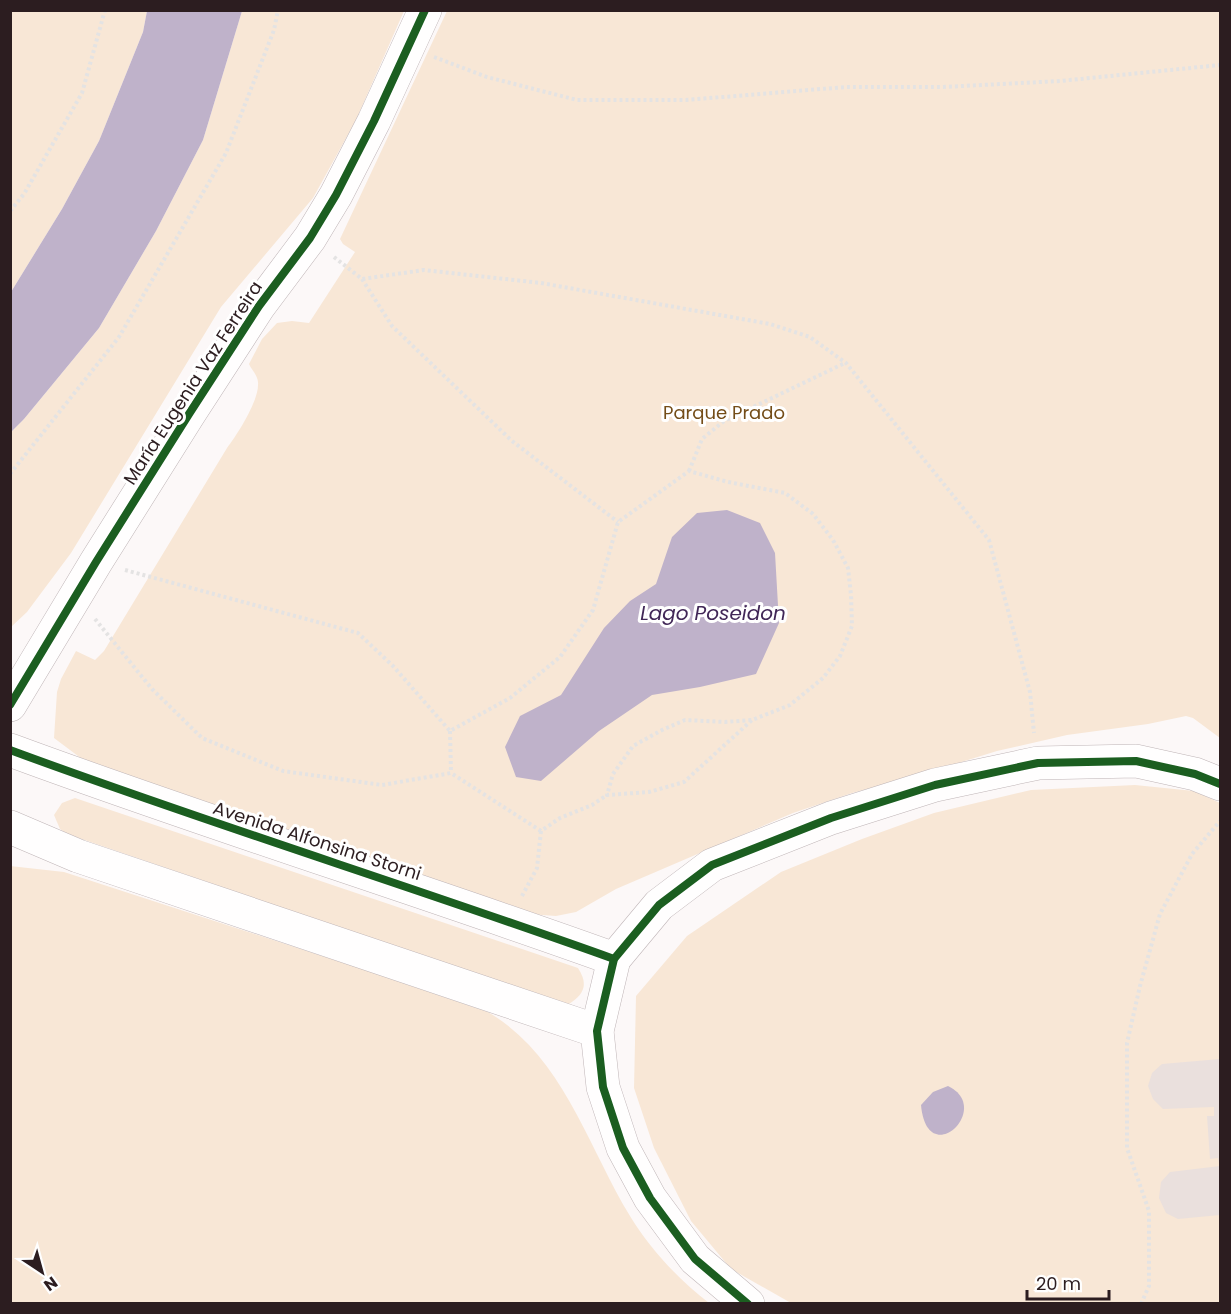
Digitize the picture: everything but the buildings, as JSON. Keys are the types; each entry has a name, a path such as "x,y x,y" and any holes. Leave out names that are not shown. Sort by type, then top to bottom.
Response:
{"street":[{"name":"María Eugenia Vaz Ferreira","path":"10,705 189,414 259,306 310,238 342,185 425,10"},
{"name":"Avenida Alfonsina Storni","path":"10,750 137,797 509,921 614,959"},
{"path":"748,1304 695,1259 650,1198 623,1148 603,1087 597,1031 614,959 659,905 712,865 831,818 935,784 1038,764 1136,761 1195,774 1221,784"},
{"path":"10,827 78,856 597,1031"}],"path":[{"path":"10,211 24,194 82,93 105,10"},
{"path":"10,474 119,337 226,153 274,30 278,10"},
{"path":"408,47 487,77 577,100 686,100 846,87 944,87 1060,81 1221,65"},
{"path":"310,238 362,279 392,326 512,441 618,522"},
{"path":"362,279 424,270 541,283 770,324 810,337 846,363 989,540 1030,692 1038,764"},
{"path":"450,731 510,698 560,657 593,610 618,522 689,471 702,439 724,421 846,363"},
{"path":"607,795 613,774 633,746 662,730 685,720 725,722 752,720 790,705 824,678 840,656 852,626 848,568 833,540 813,514 785,493 728,482 689,471"},
{"path":"96,562 358,633 393,666 450,731 451,773"},
{"path":"76,595 152,689 201,738 283,771 338,779 382,785 451,773 541,831"},
{"path":"509,921 537,868 541,831 560,818 592,805 607,795 649,792 684,782 752,720"},
{"path":"1141,1304 1149,1286 1149,1212 1127,1148 1127,1043 1160,914 1192,854 1221,821"}],"green space":[{"path":"11,11 147,11 143,32 99,141 62,209 11,292"},
{"path":"242,11 404,11 356,120 313,198 221,307 71,553 27,612 11,627 11,432 99,328 156,231 203,140"},
{"name":"Parque Prado","path":"447,11 1220,11 1220,738 1193,718 1186,716 1148,724 1067,735 997,751 852,793 793,813 616,889 576,912 556,916 529,914 90,765 54,738 57,692 61,679 76,651 95,660 104,651 246,418 255,400 258,385 249,364 262,339 277,323 292,321 309,323 355,252 343,244 340,239"},
{"path":"1135,785 1194,791 1220,803 1220,1303 791,1303 731,1269 691,1221 654,1148 634,1088 636,996 687,936 781,872 934,813 1031,790"},
{"path":"75,798 578,968 583,980 583,989 567,1005 67,834 60,829 54,815 62,803"},
{"path":"10,866 64,872 488,1012 514,1030 536,1052 555,1077 630,1216 646,1240 686,1284 709,1303 11,1304"}],"water":[{"path":"147,11 242,11 203,140 156,231 99,328 11,432 11,292 62,209 99,141 143,32"},
{"name":"Lago Poseidon","path":"727,510 760,523 775,553 779,623 756,674 652,695 599,731 541,781 516,777 505,747 520,716 561,695 604,628 630,601 656,584 672,537 697,513"},
{"path":"948,1086 960,1096 964,1108 961,1119 954,1129 944,1134 934,1133 926,1124 921,1105 933,1092"}],"cycle path":[{"path":"10,705 189,414 259,306 310,238 336,195 374,121 425,10"},
{"path":"10,750 614,959"},
{"path":"748,1304 695,1259 650,1198 623,1148 603,1087 597,1031 614,959 659,905 712,865 831,818 935,785 1038,763 1136,761 1195,774 1220,784"}]}
